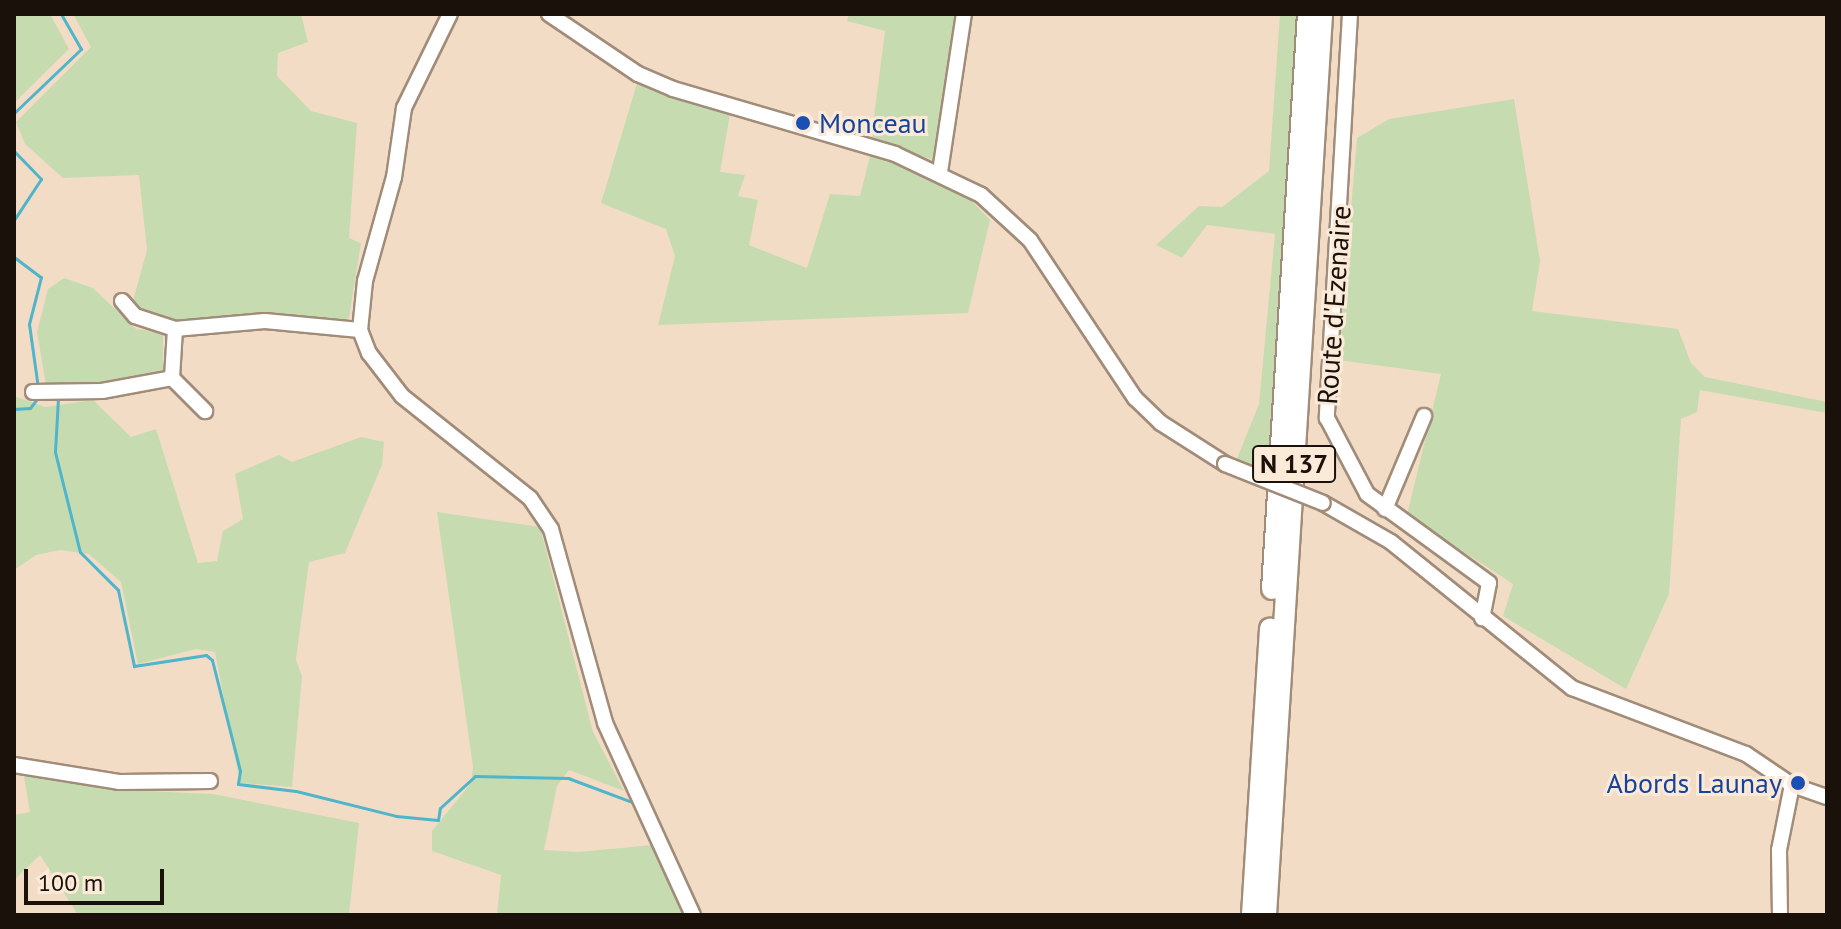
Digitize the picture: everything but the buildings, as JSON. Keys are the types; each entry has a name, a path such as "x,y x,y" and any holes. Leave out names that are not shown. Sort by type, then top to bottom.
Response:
{"highway":[{"name":"N 137","path":"1252,915 1308,14"},
{"name":"N 137","path":"1266,915 1322,14"}],"street":[{"path":"450,14 404,108 394,177 365,281 360,330 369,353 402,396 530,498 551,529 605,723 693,915"},
{"path":"549,14 638,74 673,89 940,172 981,195 1030,240 1135,398 1161,423 1225,464 1323,503 1391,542 1572,688 1746,754 1792,785 1827,797"},
{"path":"940,172 964,14"},
{"name":"Route d'Ezenaire","path":"1350,14 1326,403 1333,434 1352,472 1385,509 1479,571 1491,592 1482,618"},
{"path":"122,301 135,316 175,329 265,321 360,330"},
{"path":"175,329 172,378 205,411"},
{"path":"40,392 102,391 172,378"},
{"path":"1385,509 1424,416"},
{"path":"14,765 119,782 210,781"},
{"path":"1780,915 1779,850 1792,785"}],"green space":[{"path":"14,14 50,14 69,49 14,103"},
{"path":"73,14 301,14 308,42 278,53 277,76 311,111 357,123 349,238 361,243 349,318 333,322 256,315 178,322 131,308 147,250 139,175 63,178 25,144 16,122 91,47"},
{"path":"849,14 959,14 941,156 934,160 871,140 885,31 847,21"},
{"path":"1280,14 1299,14 1268,473 1236,461 1259,404 1275,234 1207,225 1182,258 1156,245 1199,206 1222,207 1269,171"},
{"path":"638,80 730,114 720,172 745,175 738,196 758,200 749,245 807,268 830,194 860,196 871,152 968,197 990,220 968,313 658,325 675,256 666,229 601,203"},
{"path":"1514,99 1540,261 1532,311 1678,329 1691,363 1705,377 1827,402 1827,413 1700,390 1697,412 1681,419 1669,594 1626,689 1503,616 1513,584 1407,515 1441,374 1338,360 1357,138 1389,119"},
{"path":"64,278 93,288 136,329 163,332 163,373 108,383 46,385 37,332 48,289"},
{"path":"14,396 45,407 93,400 131,437 156,429 198,563 217,561 223,531 243,519 235,474 279,455 292,462 361,437 384,442 382,465 345,553 309,562 296,659 302,677 292,787 240,783 215,652 196,649 138,664 121,582 89,554 60,550 36,555 14,570"},
{"path":"437,512 540,527 593,732 624,791 569,770 557,786 544,850 579,852 652,845 682,915 497,915 501,875 432,851 432,831 471,783 473,767"},
{"path":"23,771 123,790 213,794 359,823 349,915 78,915 40,855 14,880 14,815 30,812"}],"waterway":[{"path":"14,113 81,49 61,14"},
{"path":"14,151 41,179 14,220"},
{"path":"14,257 41,277 29,324 38,388"},
{"path":"14,409 30,408 39,396"},
{"path":"58,398 55,452 80,552 118,590 134,666 206,655 212,660 240,771 238,784 296,791 396,816 438,820 440,808 475,776 568,778 632,802"}],"place":[{"name":"Monceau","path":"803,123"},
{"name":"Abords Launay","path":"1798,783"}]}
